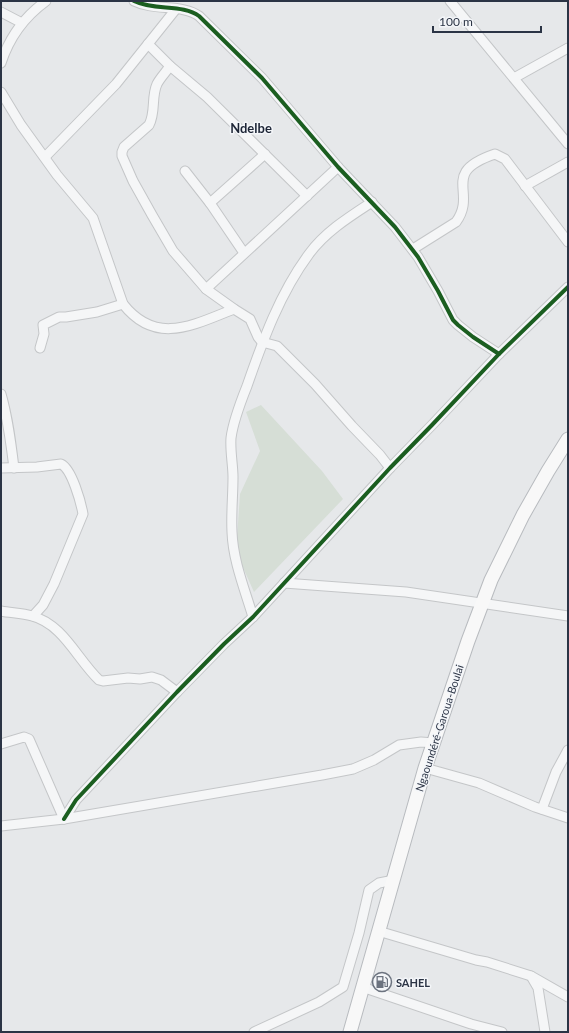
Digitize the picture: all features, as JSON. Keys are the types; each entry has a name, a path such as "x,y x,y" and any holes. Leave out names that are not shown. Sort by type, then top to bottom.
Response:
{"highway":[{"name":"Ngaoundéré-Garoua-Boulai","path":"350,1032 425,768 468,641 491,580 548,471 568,439"}],"street":[{"path":"1,63 12,36 22,23 46,1"},
{"path":"134,1 152,7 176,9 195,13 199,16 262,78 338,167 395,227 413,250 438,291 453,320 473,337 499,354"},
{"path":"450,1 568,144"},
{"path":"45,157 116,84 176,9"},
{"path":"1,12 22,23"},
{"path":"148,44 170,66 207,97 307,196"},
{"path":"514,78 568,48"},
{"path":"170,66 157,84 152,120 149,125 124,147 122,152 122,156 133,181 173,251 206,288 250,319 258,337 262,342 277,346 315,384 390,468"},
{"path":"1,92 21,125 57,175 92,218 123,304 129,312 144,324 165,329 194,325 234,309"},
{"path":"210,203 265,154"},
{"path":"413,250 456,222 462,209 463,175 466,170 481,159 495,154 505,159 568,242"},
{"path":"525,186 568,162"},
{"path":"206,288 338,167"},
{"path":"185,171 210,203 244,253"},
{"path":"254,617 234,548 232,532 233,478 231,438 243,394 268,328 309,254 328,234 349,216 372,202"},
{"path":"64,819 76,800 177,692 226,642 254,617 390,468 499,354 568,287"},
{"path":"40,348 44,334 43,325 59,317 97,312 123,304"},
{"path":"1,394 9,429 14,468"},
{"path":"1,468 65,465 82,505 83,514 54,584 43,604 33,616"},
{"path":"284,583 406,592 568,616"},
{"path":"43,604 47,624"},
{"path":"1,611 33,616 47,624 61,635 99,680 103,681 128,678 140,679 152,676 161,680 177,692"},
{"path":"1,744 24,737 29,739 64,819"},
{"path":"1,826 64,819 353,769 374,760 400,745 421,742 434,743"},
{"path":"542,809 556,772 568,750"},
{"path":"425,768 479,783 568,818"},
{"path":"254,1032 319,1002 343,987 359,933 369,890 379,883 394,880"},
{"path":"378,931 531,976 568,997"},
{"path":"531,976 538,988 546,1032"},
{"path":"362,987 471,1024 502,1032"}],"shaded area":[{"path":"261,405 322,471 343,499 254,592 236,552 240,494 260,451 246,412"}],"cycle path":[{"path":"134,1 150,6 185,10 199,16 262,78 338,167 395,227 418,257 453,320 473,337 499,354"},
{"path":"64,819 76,800 177,692 253,617 390,468 499,354 568,287"}],"place":[{"name":"SAHEL","path":"382,982"}],"district":[{"name":"Ndelbe","path":"251,128"}]}
